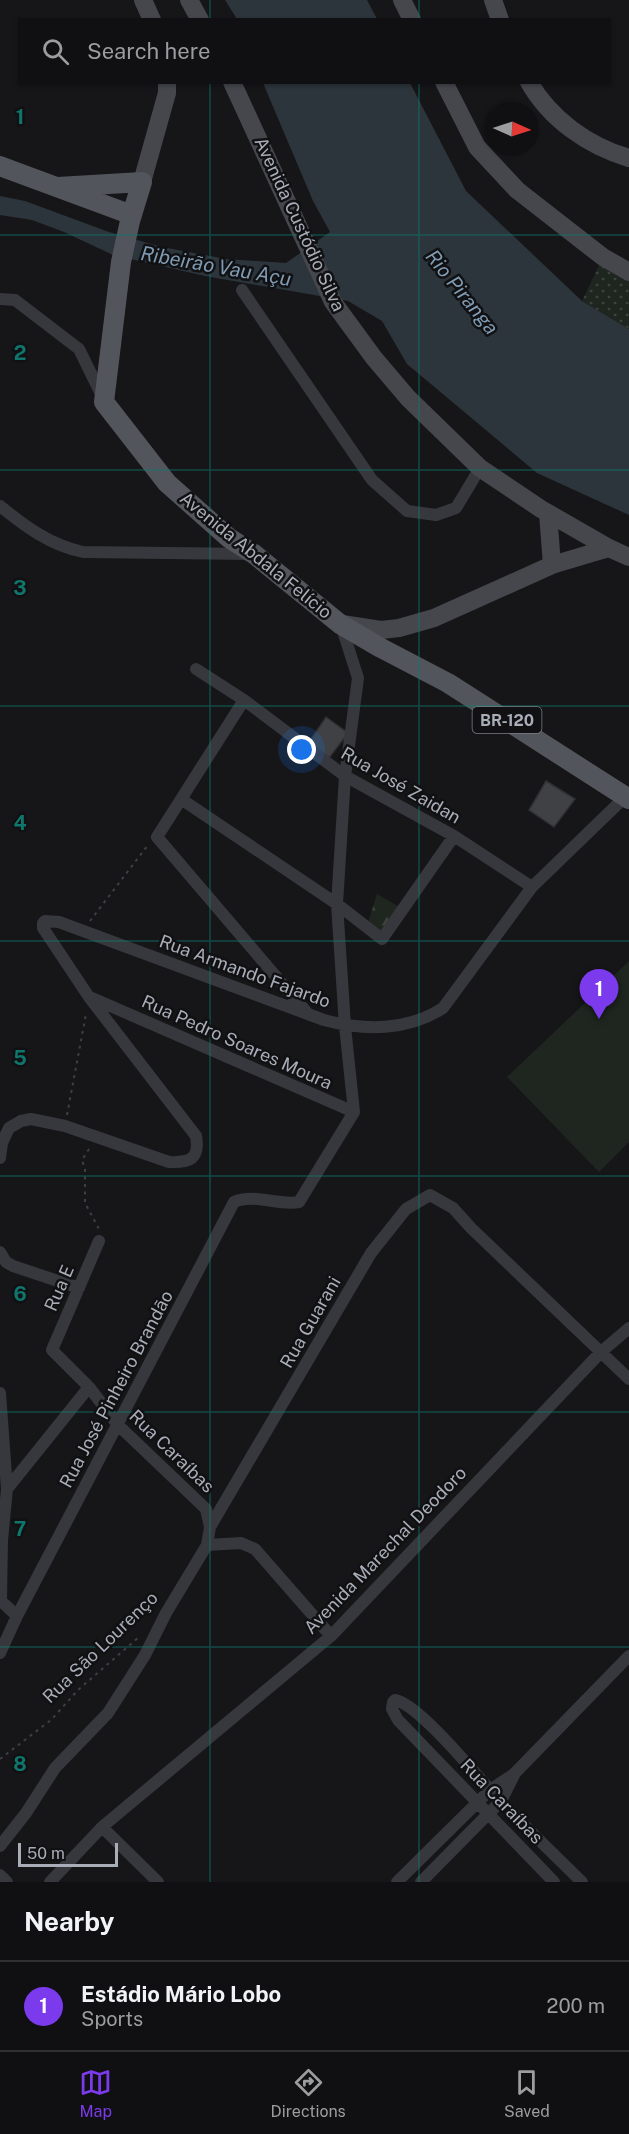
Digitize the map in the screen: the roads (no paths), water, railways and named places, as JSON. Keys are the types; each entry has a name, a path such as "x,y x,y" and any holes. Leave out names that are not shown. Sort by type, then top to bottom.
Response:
{"main road":[{"path":"142,0 151,18"},
{"path":"189,0 199,18"},
{"path":"402,0 411,18"},
{"path":"493,0 499,18"},
{"path":"104,402 122,262 131,218 167,93 167,84"},
{"name":"Avenida Custódio Silva","path":"233,84 303,233 333,303 374,358 408,398 495,480 544,511 629,557"},
{"path":"445,84 477,147 517,190 603,257 629,272"},
{"path":"530,84 537,98 570,130 612,154 629,159"},
{"path":"0,166 58,187 131,218"},
{"path":"58,187 142,182"},
{"name":"Avenida Abdala Felício","path":"104,402 167,483 229,538 254,554 340,624 381,630 399,628 434,618 552,565 609,548"},
{"path":"544,511 552,565"},
{"name":"BR-120","path":"340,624 448,683 627,798"}],"street":[{"path":"603,257 629,261"},
{"path":"242,290 372,480 407,512 436,515 456,508 480,468"},
{"path":"0,298 15,300 79,349 104,402"},
{"path":"0,506 46,540 64,548 83,552 254,554"},
{"name":"Rua Pedro Soares Moura","path":"340,624 358,678 345,776 337,904 345,1026 354,1112"},
{"name":"Rua José Zaidan","path":"196,669 244,700 345,776 454,836 532,887"},
{"path":"244,700 157,837 309,1015"},
{"name":"Rua Armando Fajardo","path":"0,1158 2,1143 9,1128 21,1120 31,1119 65,1126 169,1162 183,1162 193,1158 198,1148 196,1136 89,997 43,928 43,923 51,920 59,922 309,1015 345,1026 370,1027 413,1023 443,1008 532,887 627,798"},
{"path":"181,800 337,904 382,939 454,836"},
{"name":"Rua Pedro Soares Moura","path":"89,997 354,1112"},
{"name":"Rua José Pinheiro Brandão","path":"0,1653 17,1616 234,1202 243,1198 289,1204 299,1202 354,1112"},
{"name":"Rua Guarani","path":"210,1527 371,1253 406,1209 430,1195 453,1208 601,1352"},
{"name":"Rua E","path":"52,1350 99,1241"},
{"path":"0,1253 6,1262 13,1266 79,1288"},
{"name":"Avenida Marechal Deodoro","path":"50,1882 102,1827 330,1636 601,1352 629,1328"},
{"name":"Rua Caraíbas","path":"52,1350 89,1387 118,1425 206,1509 210,1527"},
{"path":"601,1352 629,1380"},
{"path":"7,1489 89,1387"},
{"path":"0,1393 7,1489 2,1540 1,1601 17,1616"},
{"path":"210,1527 207,1545 241,1543 255,1549 330,1636"},
{"name":"Rua São Lourenço","path":"0,1846 26,1813 55,1768 108,1713 145,1655 166,1613 207,1545"},
{"path":"397,1882 490,1790 514,1774 629,1656"},
{"name":"Rua Caraíbas","path":"554,1882 398,1720 392,1709 395,1700 403,1702 433,1727 490,1790 582,1882"},
{"path":"421,1882 501,1801 514,1774"},
{"path":"102,1827 158,1882"},
{"path":"0,1875 7,1882"}],"water":[{"path":"225,0 367,0 376,18 236,18"},
{"path":"263,84 411,84 466,191 582,301 629,329 629,515 537,473 407,364 382,321 348,301 205,276 113,255 32,220 0,215 0,196 25,201 109,232 162,247 226,259 286,263 330,232 313,201"}],"place":[{"name":"Estádio Mário Lobo","path":"599,1019"}],"water label":[{"name":"Ribeirão Vau Açu","path":"216,266"},
{"name":"Rio Piranga","path":"462,292"}]}
